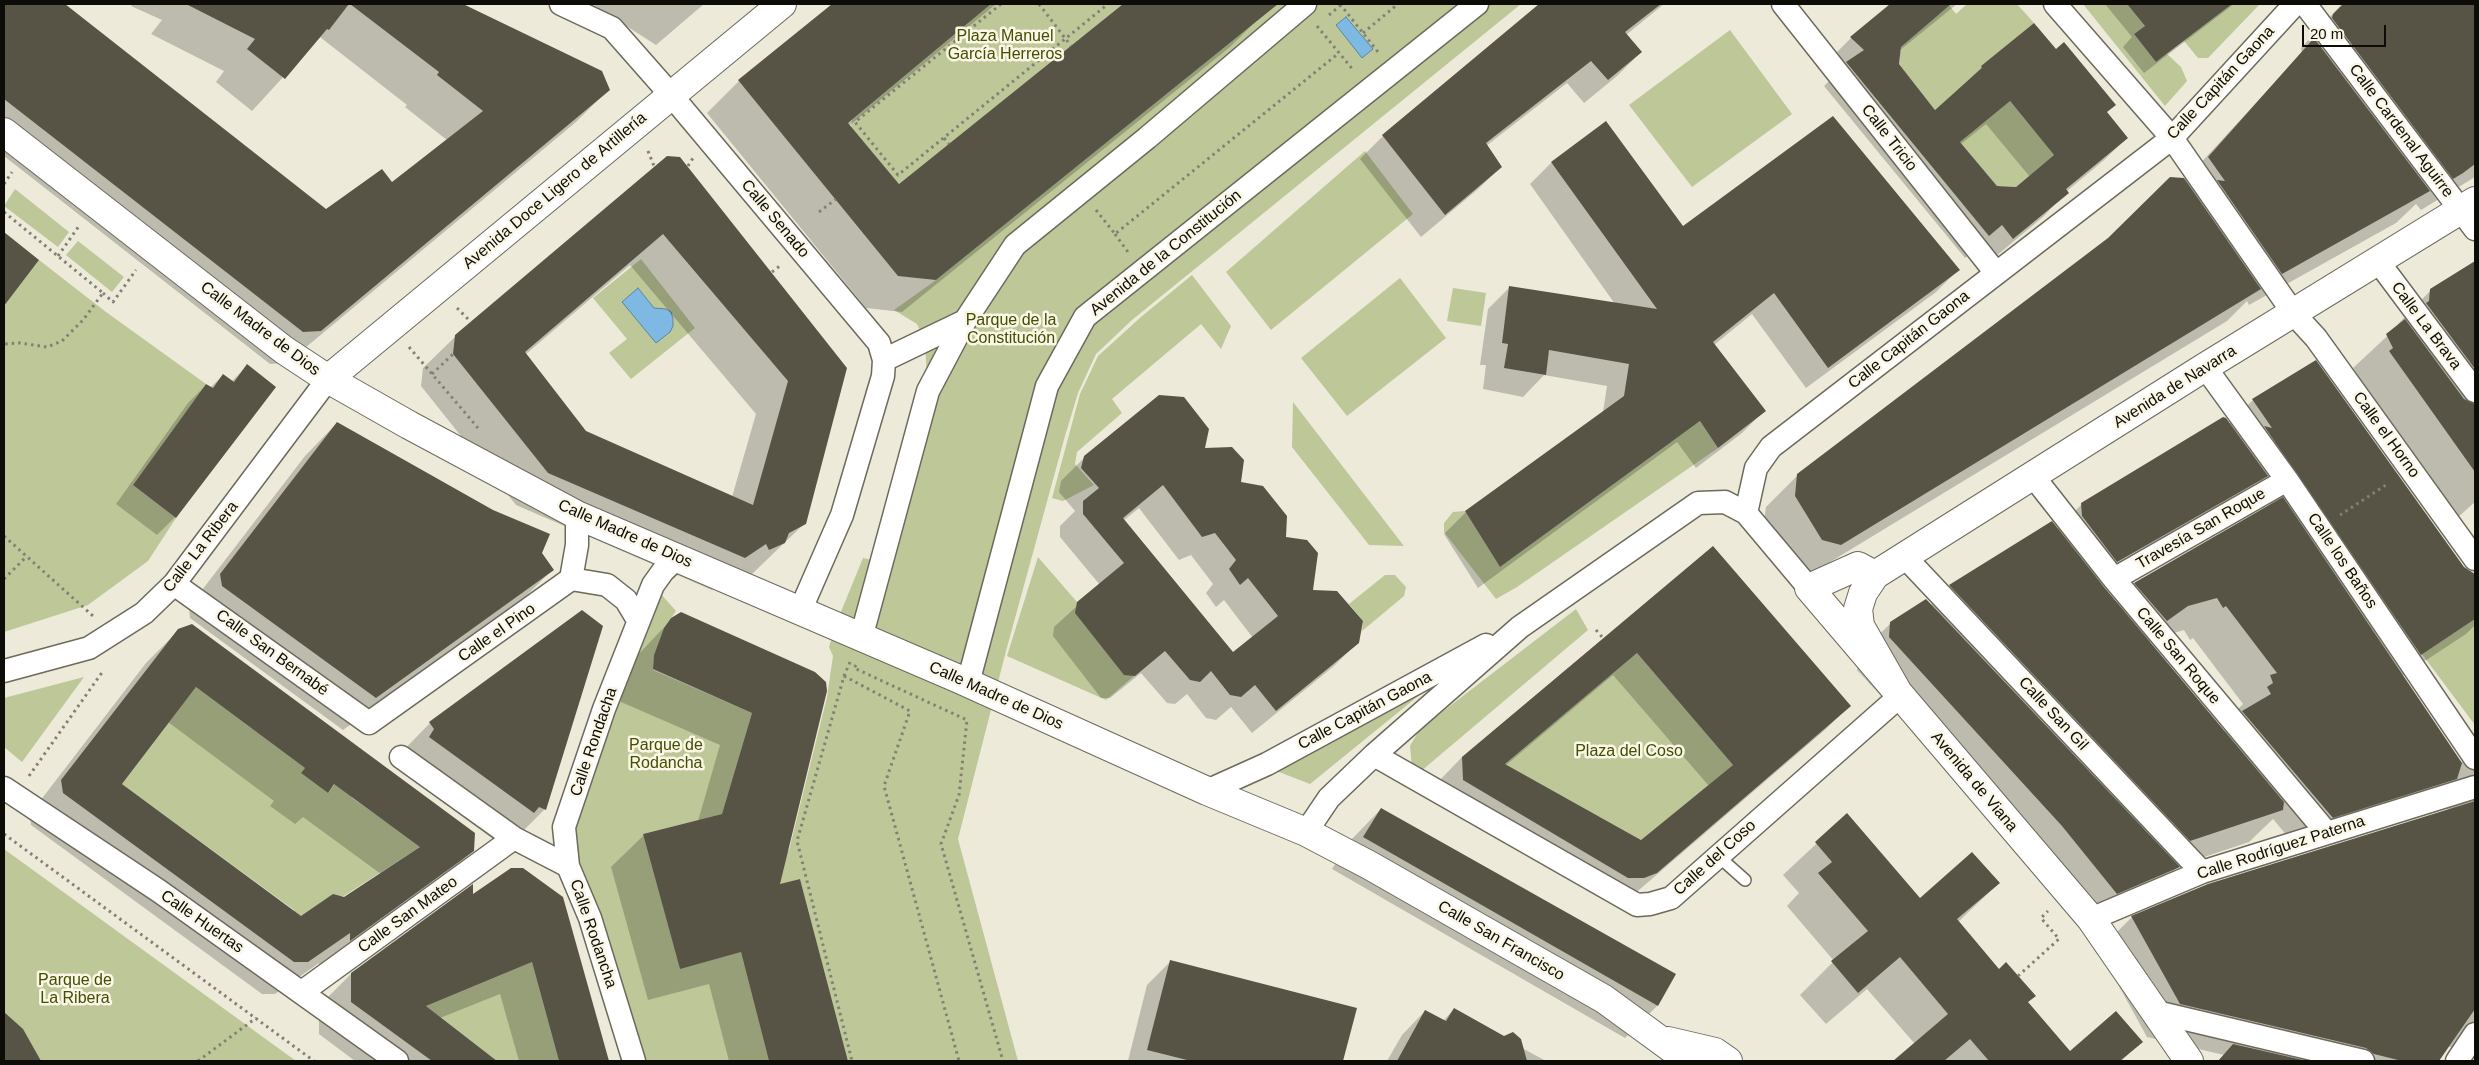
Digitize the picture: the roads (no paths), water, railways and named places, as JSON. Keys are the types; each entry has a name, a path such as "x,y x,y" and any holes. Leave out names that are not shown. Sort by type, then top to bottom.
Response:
{"main road":[{"name":"Avenida Doce Ligero de Artillería","path":"328,379 782,4"},
{"name":"Calle Madre de Dios","path":"4,132 284,350 328,379 577,515 968,683 1207,791 1306,832"},
{"name":"Avenida de Navarra","path":"1900,696 1860,626 1858,609 1863,593 1875,575 2206,367 2294,314 2377,260 2470,214"},
{"path":"1809,588 1858,566 1875,575"},
{"name":"Avenida de Viana","path":"1809,588 2091,919 2189,1061"},
{"name":"Calle San Francisco","path":"1306,832 1368,865 1604,999 1664,1050 1689,1061"},
{"path":"1664,1050 1715,1052 1728,1061"}],"street":[{"name":"Calle Senado","path":"560,4 612,28 672,95 881,351"},
{"path":"863,639 928,391 965,321 1015,245 1147,138 1305,4"},
{"name":"Avenida de la Constitución","path":"968,683 1047,386 1085,317 1477,4"},
{"name":"Calle Tricio","path":"1783,4 1996,273"},
{"name":"Calle el Horno","path":"2055,4 2172,138 2294,314 2316,338 2475,559"},
{"name":"Calle Capitán Gaona","path":"1306,832 1329,798 1374,755 1520,627 1698,503 1726,502 1746,513 1756,468 1771,447 2172,138 2295,4"},
{"name":"Calle Cardenal Aguirre","path":"2305,4 2470,214"},
{"name":"Calle La Brava","path":"2377,260 2475,391"},
{"path":"800,612 842,515 883,376 881,351 965,321"},
{"name":"Calle los Baños","path":"2206,367 2287,480 2475,758"},
{"name":"Calle La Ribera","path":"4,671 90,648 144,613 174,584 328,379"},
{"name":"Calle San Roque","path":"2033,476 2114,579 2327,833"},
{"name":"Travesía San Roque","path":"2114,579 2287,480"},
{"name":"Avenida de Viana","path":"1746,513 1809,588"},
{"path":"577,515 577,545 571,580 607,585 626,600 638,620"},
{"name":"Calle San Gil","path":"1904,556 2202,872"},
{"name":"Calle Rondacha","path":"568,866 564,828 604,708 653,585 663,571 678,557"},
{"name":"Calle el Pino","path":"369,723 571,580"},
{"name":"Calle San Bernabé","path":"174,584 369,723"},
{"name":"Calle Capitán Gaona","path":"1207,791 1266,764 1520,627"},
{"name":"Calle del Coso","path":"1374,755 1637,905 1671,898 1900,696"},
{"path":"401,757 514,838"},
{"name":"Calle Rodríguez Paterna","path":"2091,919 2202,872 2475,787"},
{"name":"Calle Huertas","path":"10,791 302,992 397,1061"},
{"name":"Calle Rodancha","path":"514,838 568,866 590,918 634,1061"},
{"name":"Calle San Mateo","path":"302,992 514,838"},
{"path":"2156,1012 2363,1061"},
{"path":"2457,1061 2475,1034"}],"lane":[{"path":"1718,856 1745,880"}],"water":[{"path":"1346,17 1373,49 1362,58 1336,25"},
{"path":"638,288 654,308 666,309 671,312 673,326 670,332 656,343 622,302"}],"park label":[{"name":"Plaza Manuel García Herreros","path":"1005,46"},
{"name":"Parque de la Constitución","path":"1011,330"},
{"name":"Plaza del Coso","path":"1629,752"},
{"name":"Parque de Rodancha","path":"666,755"},
{"name":"Parque de La Ribera","path":"75,990"}]}
